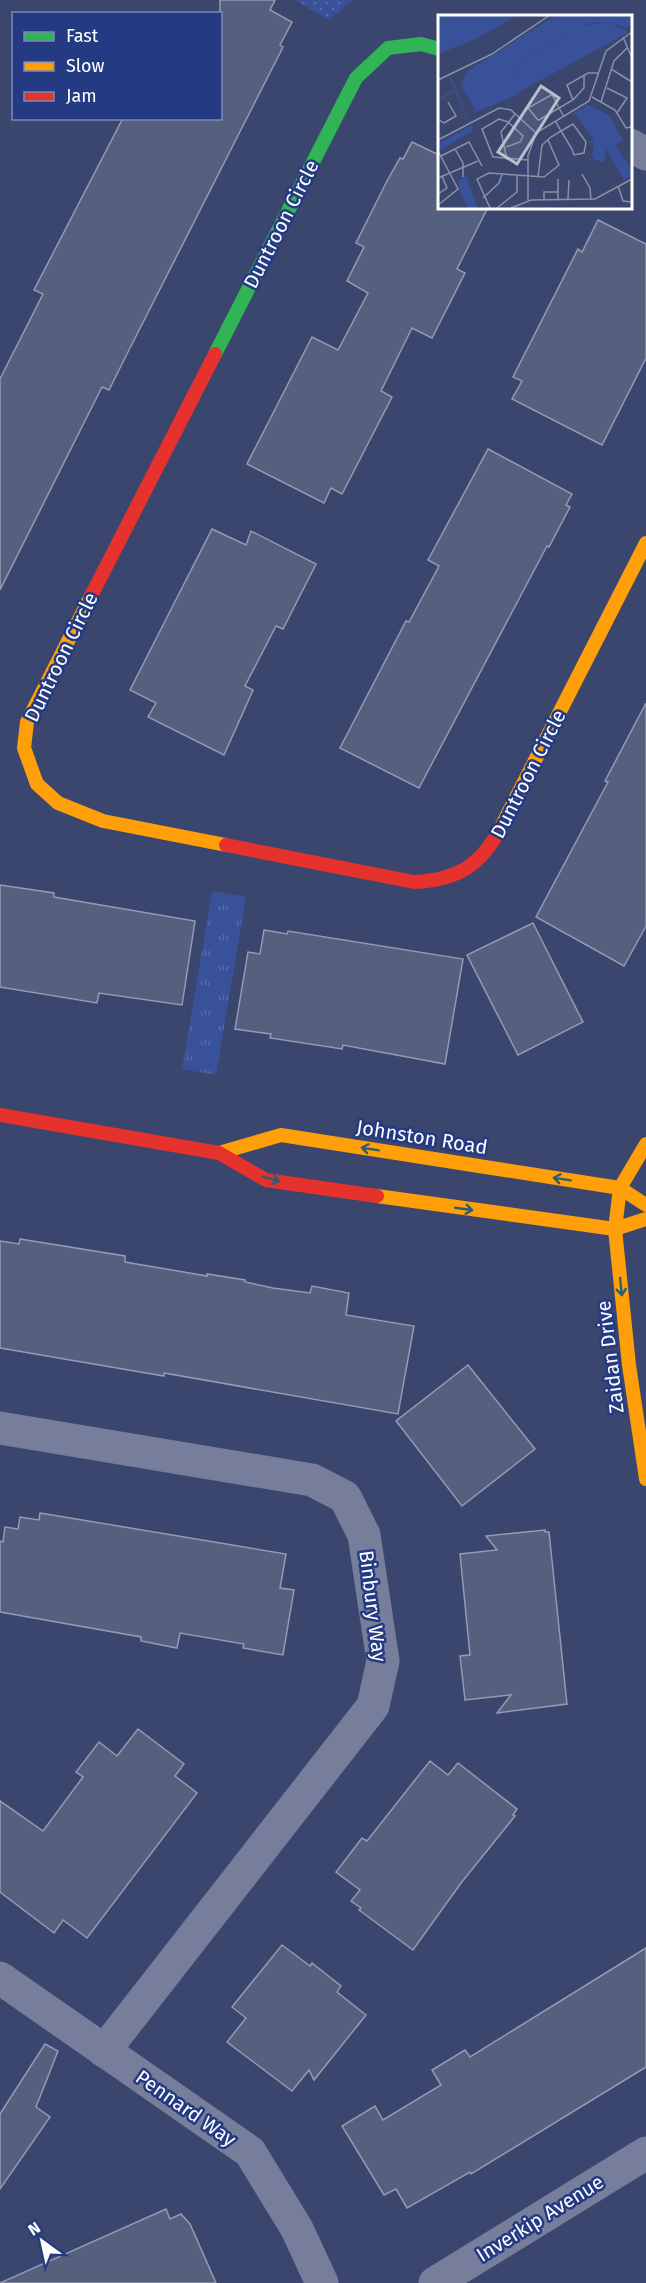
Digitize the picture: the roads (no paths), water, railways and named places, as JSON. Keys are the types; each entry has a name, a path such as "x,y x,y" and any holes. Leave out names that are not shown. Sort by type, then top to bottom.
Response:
{"street":[{"name":"Duntroon Circle","path":"438,49 421,44 388,48 356,78 27,722 24,748 37,784 58,803 103,821 414,882 441,881 469,868 493,844 646,543"},
{"path":"631,146 646,154"},
{"name":"Johnston Road","path":"0,1115 219,1153 266,1179 615,1229 646,1219"},
{"name":"Johnston Road","path":"219,1153 281,1135 620,1188 646,1205"},
{"path":"615,1229 620,1188 646,1144"},
{"name":"Zaidan Drive","path":"615,1229 629,1365 646,1479"},
{"name":"Binbury Way","path":"0,1428 312,1480 345,1497 364,1535 383,1661 373,1706 104,2051"},
{"name":"Pennard Way","path":"0,1978 250,2152 297,2229 322,2283"},
{"name":"Inverkip Avenue","path":"435,2283 646,2153"}]}
